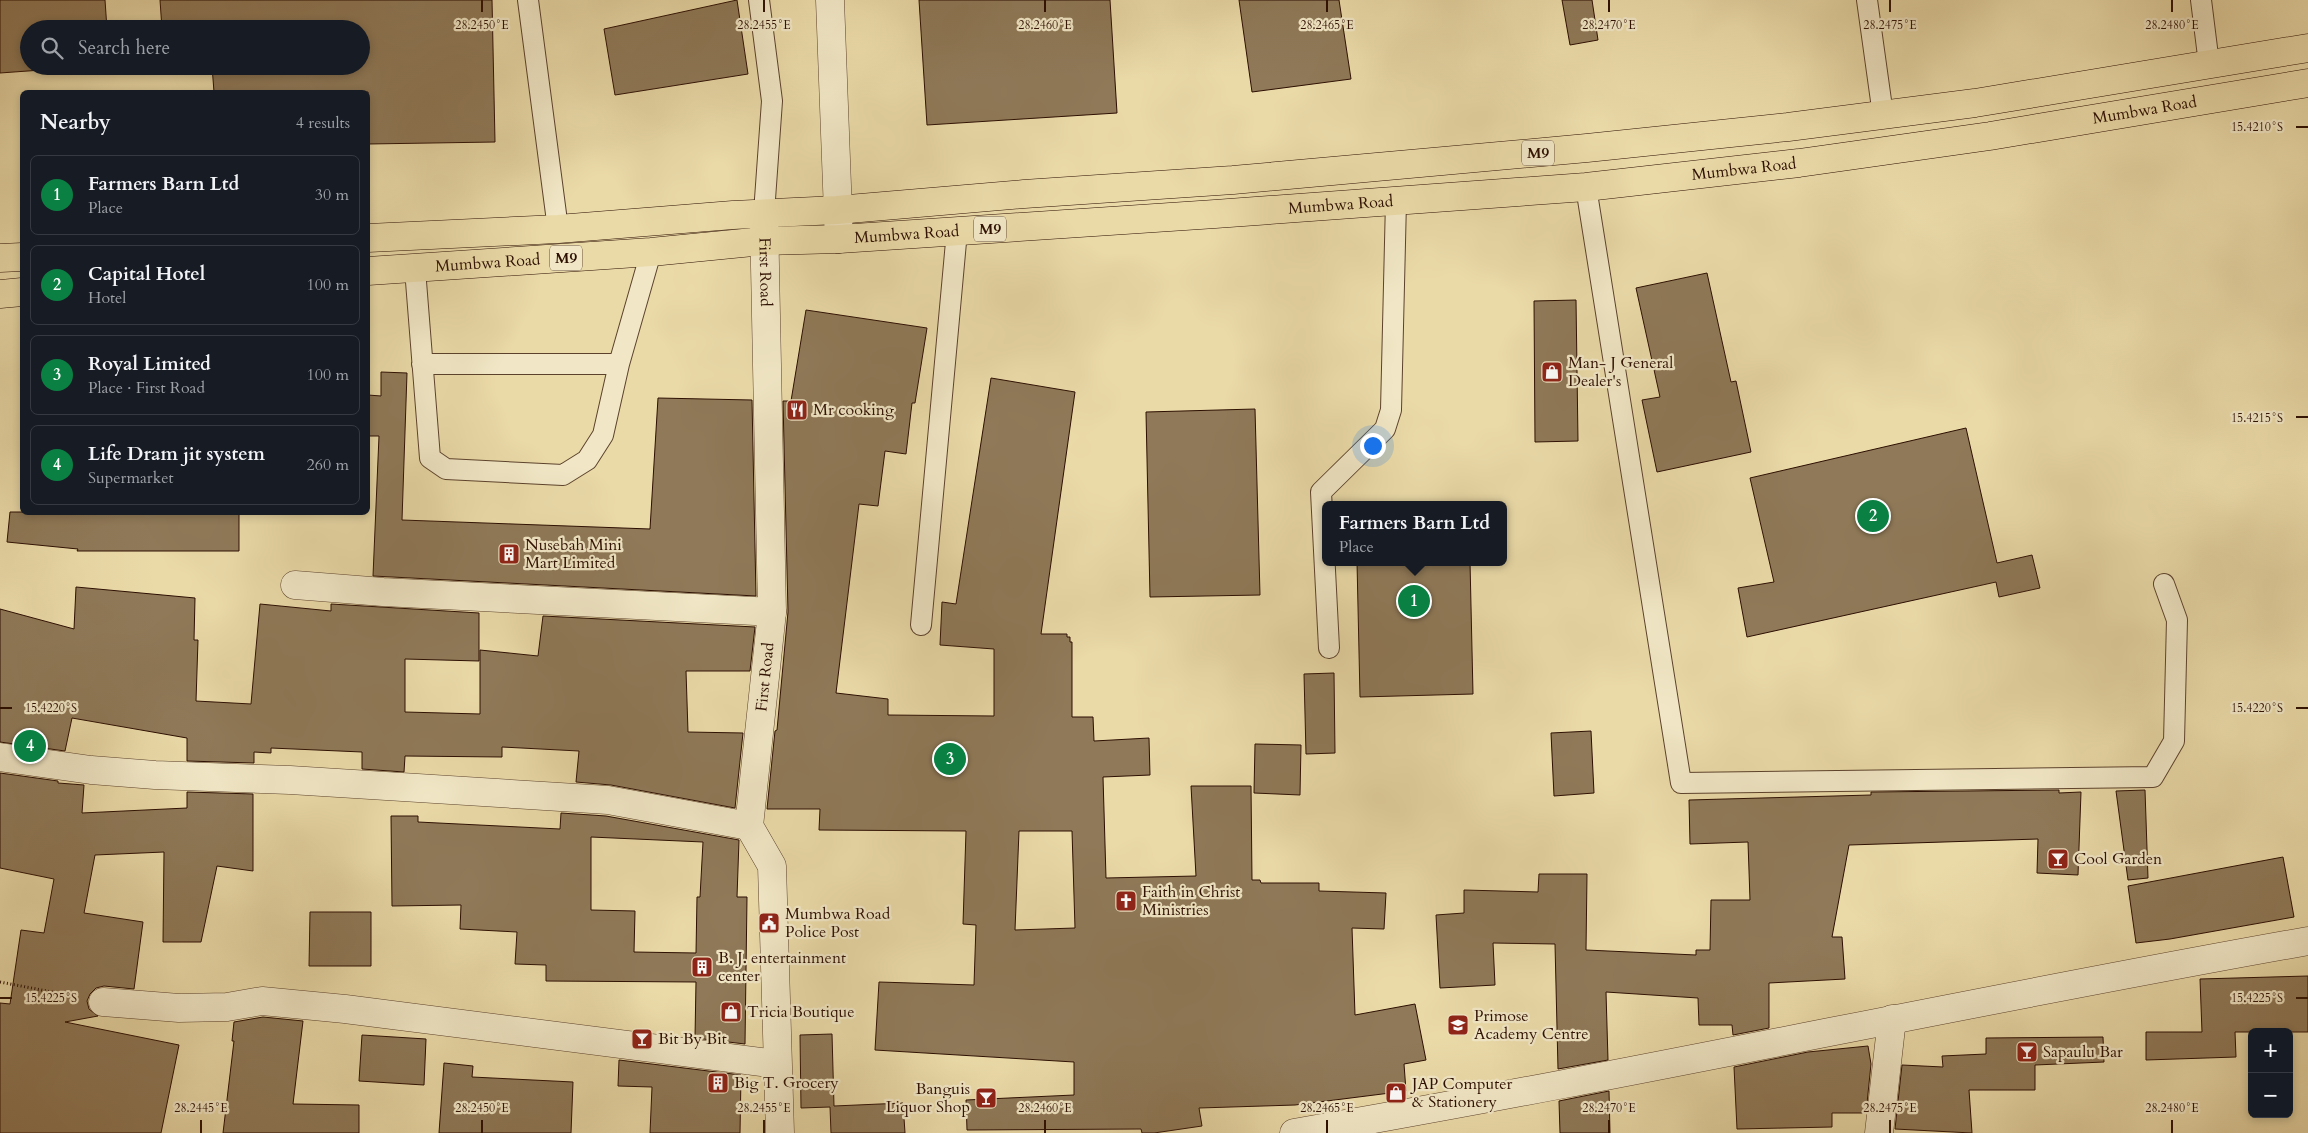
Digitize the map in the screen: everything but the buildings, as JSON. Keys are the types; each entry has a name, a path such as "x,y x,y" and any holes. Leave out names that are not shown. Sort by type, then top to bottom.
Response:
{"main road":[{"name":"Mumbwa Road","path":"370,238 558,229 764,213 837,210 1024,194 1233,180 1506,156 1778,128 1883,115 1985,101 2308,48"},
{"name":"Mumbwa Road","path":"370,271 650,252 764,241 839,239 1586,187 1799,164 1980,138 2308,83"},
{"path":"0,258 20,256"},
{"path":"0,294 20,292"}],"street":[{"path":"830,0 839,239"},
{"name":"First Road","path":"748,826 772,612 764,213"},
{"path":"295,585 383,592 772,612"},
{"path":"0,757 91,770 155,776 290,780 608,800 748,826 772,866 780,1133"},
{"path":"1294,1133 1416,1112 2108,976 2308,941"},
{"path":"103,1002 179,1008 227,1006 262,1001 345,1009 777,1064"},
{"path":"1880,1133 1892,1019"}],"lane":[{"path":"528,0 558,229"},
{"path":"759,0 772,101 764,213"},
{"path":"1867,0 1883,115"},
{"path":"2201,0 2209,64"},
{"path":"1586,187 1681,783 2153,777 2174,741 2177,620 2164,584"},
{"path":"1322,512 1321,492 1385,429 1391,410 1396,201"},
{"path":"921,624 958,231"},
{"path":"415,269 430,458 446,470 563,475 588,460 603,435 619,364 650,252"},
{"path":"422,364 619,364"},
{"path":"1325,566 1329,648"}],"path":[{"path":"0,982 103,1002"}],"place":[{"name":"Man- J General Dealer's","path":"1552,372"},
{"name":"Mr cooking","path":"797,410"},
{"name":"Capital Hotel","path":"1873,516"},
{"name":"Nusebah Mini Mart Limited","path":"509,554"},
{"name":"Farmers Barn Ltd","path":"1414,601"},
{"name":"Life Dram jit system","path":"30,746"},
{"name":"Royal Limited","path":"950,759"},
{"name":"Cool Garden","path":"2058,859"},
{"name":"Faith in Christ Ministries","path":"1126,901"},
{"name":"Mumbwa Road Police Post","path":"769,923"},
{"name":"B. J. entertainment center","path":"702,967"},
{"name":"Tricia Boutique","path":"731,1012"},
{"name":"Primose Academy Centre","path":"1458,1025"},
{"name":"Bit By Bit","path":"642,1039"},
{"name":"Sapaulu Bar","path":"2027,1052"},
{"name":"Big T. Grocery","path":"718,1083"},
{"name":"JAP Computer & Stationery","path":"1396,1093"},
{"name":"Banguis Liquor Shop","path":"986,1098"}]}
